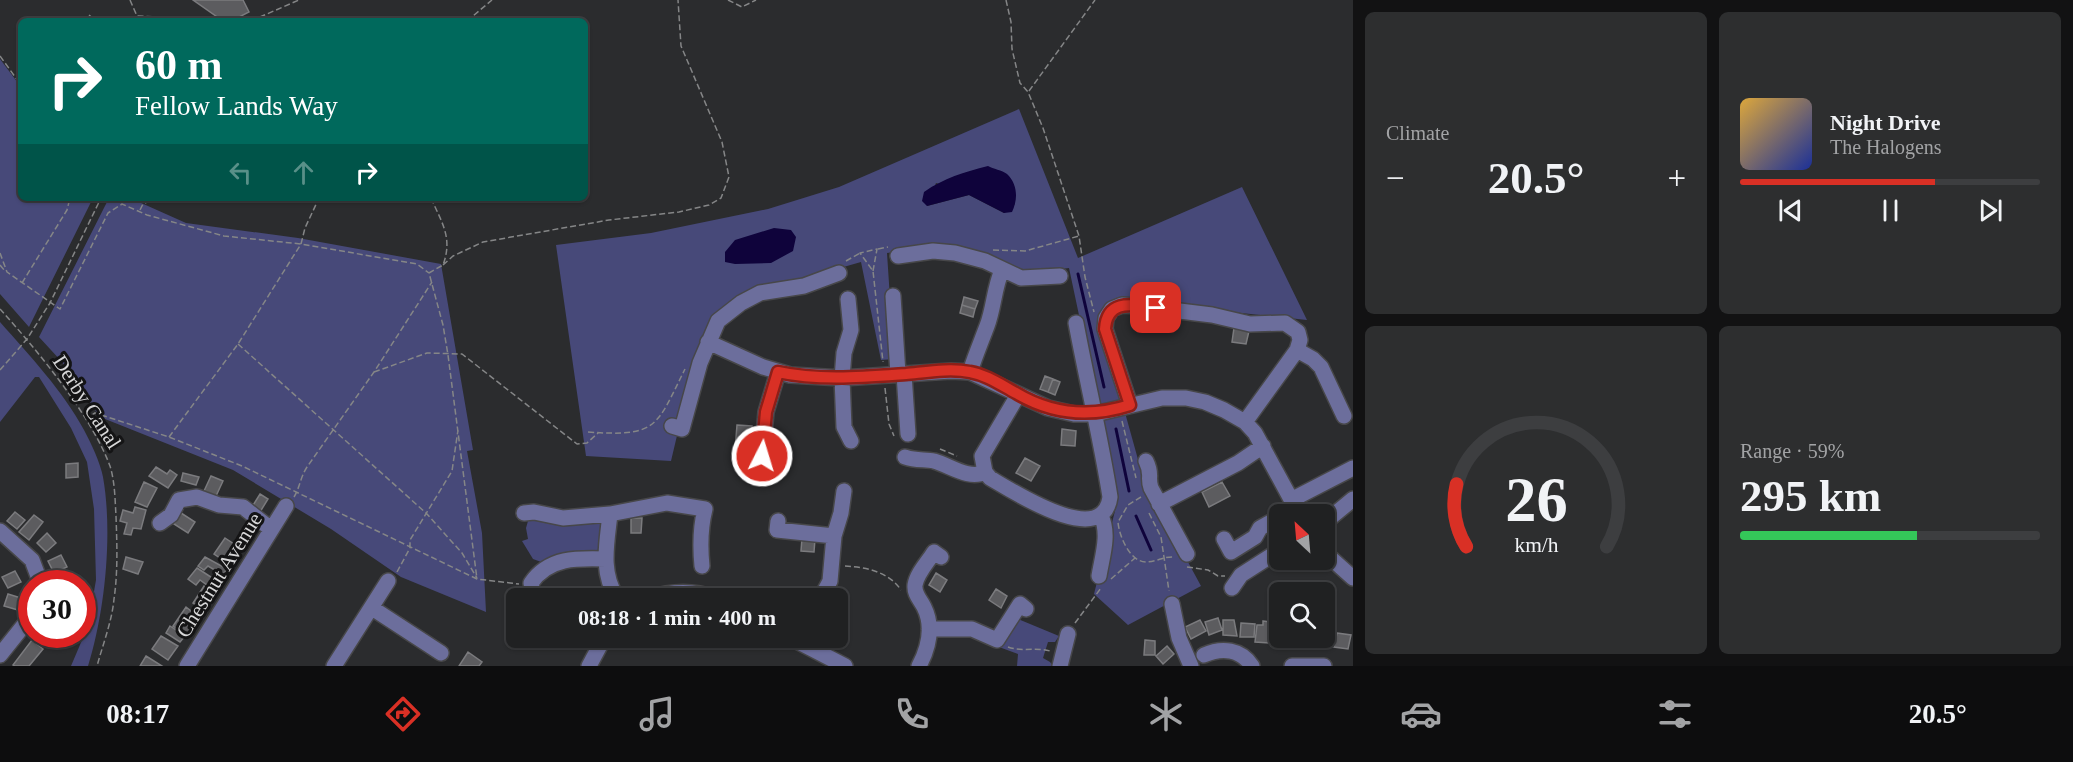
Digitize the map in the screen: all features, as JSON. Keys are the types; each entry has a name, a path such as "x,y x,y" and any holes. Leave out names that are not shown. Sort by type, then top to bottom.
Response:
{"street":[{"path":"898,256 933,251 955,253 985,261 1021,278 1060,276"},
{"path":"970,372 977,348 988,325 992,300 1002,270"},
{"path":"672,426 682,429 700,363 718,321 741,303 760,293 804,286 839,273"},
{"path":"893,296 895,375 908,434"},
{"path":"848,299 851,330 844,353 842,378 844,427 851,441"},
{"path":"1130,405 1105,329 1106,318 1112,309 1122,305 1212,315 1250,324 1285,322 1298,332 1300,340 1297,350 1245,422"},
{"path":"1018,395 982,456 990,478 1046,509 1078,519 1093,520 1101,516 1108,508 1110,498 1100,429 1076,323"},
{"path":"708,342 778,372 842,378 951,371 970,372 986,377 1048,408 1074,414 1095,414 1162,398 1186,398 1205,402 1245,422 1263,446 1290,504"},
{"path":"1297,350 1322,367 1344,416"},
{"path":"762,456 766,412 778,372"},
{"path":"1159,504 1238,463 1263,446"},
{"path":"905,458 919,461 932,460 974,476 986,472"},
{"path":"1146,461 1151,472 1146,493 1159,504 1187,554"},
{"path":"1302,504 1353,468"},
{"path":"827,588 834,536 844,500 844,491"},
{"path":"160,523 171,515 176,496 197,497 219,505 243,507 271,529"},
{"path":"1335,514 1353,499"},
{"path":"524,513 534,512 563,518 610,514 667,503 686,504 705,509 700,526 702,566"},
{"name":"Chestnut Avenue","path":"187,666 286,506"},
{"path":"610,514 606,559 610,588"},
{"path":"1099,576 1105,541 1105,524 1101,516"},
{"path":"778,521 777,530 834,536"},
{"path":"1224,539 1230,552 1255,537 1260,528 1269,524"},
{"path":"0,531 32,560 36,570"},
{"path":"919,666 928,644 929,629 926,611 909,591 934,552 941,557"},
{"path":"1229,582 1269,557"},
{"path":"533,588 542,570 555,562 579,558 606,559"},
{"path":"1335,562 1353,578"},
{"path":"334,666 388,581"},
{"path":"929,629 972,629 997,640 1020,604 1026,609"},
{"path":"1172,604 1179,638 1191,666"},
{"path":"372,608 441,653"},
{"path":"0,655 18,632"},
{"path":"1057,657 1068,634"},
{"path":"589,666 599,648"},
{"path":"811,648 845,666"},
{"path":"1204,655 1216,650 1233,651 1252,664"},
{"path":"1292,666 1324,666"}],"path":[{"path":"130,0 137,16 178,18"},
{"path":"256,18 299,0"},
{"path":"471,18 492,0"},
{"path":"429,273 453,256 483,242 609,220 678,212 709,205 721,198 729,177 722,142 681,46 678,0"},
{"path":"728,0 742,7 756,0"},
{"path":"1006,0 1011,22 1012,49 1020,83 1028,92 1079,236 1085,277 1096,320"},
{"path":"1028,92 1095,0"},
{"path":"89,15 92,18"},
{"path":"0,56 18,81"},
{"path":"21,283 67,210 69,201"},
{"path":"0,370 27,339 50,303 99,201"},
{"path":"140,210 143,204 149,201"},
{"path":"169,437 238,344 301,244 305,228 318,201"},
{"path":"432,201 446,231 449,249 443,265"},
{"path":"0,265 21,283 60,309 108,213 122,204 147,215 224,236 301,244 417,264 429,273 448,355 477,579"},
{"path":"1025,251 1079,236"},
{"path":"873,271 860,253 877,249 873,271 895,375"},
{"path":"0,253 7,272"},
{"path":"286,506 297,491 298,481 374,372 432,282"},
{"name":"Derby Canal","path":"0,309 27,339 85,418 100,442 111,469 115,493 118,554 114,602 97,666"},
{"path":"238,344 426,513 462,553 477,579"},
{"path":"374,372 427,353 462,354 577,444 587,443 598,433"},
{"path":"85,418 95,413 169,437 297,491 477,579 526,588"},
{"path":"388,581 398,572 410,548 410,540 452,471 458,428"},
{"path":"1146,493 1128,505 1118,522 1122,540 1135,558 1142,562 1150,562 1173,556 1188,569 1208,570 1229,582"},
{"path":"1068,634 1098,591 1135,558"},
{"path":"832,564 863,568 888,576 909,591"},
{"path":"997,640 1014,650 1036,648 1057,657"}],"shaded area":[{"path":"0,59 18,83 18,201 92,201 29,327 0,294"},
{"path":"1019,109 1078,258 1242,187 1307,320 1117,300 1099,319 1144,481 1201,586 1128,625 1094,594 1118,499 1069,268 1029,273 973,252 936,247 887,253 894,359 881,360 861,262 738,297 688,389 671,461 586,456 556,245 651,233 768,209 839,187","holes":["936,183 1015,204 1004,213 969,195 927,206"]},
{"path":"988,166 1011,178 1016,197 1012,212 1004,213 969,195 927,206 922,201 924,192 939,183 962,173"},
{"path":"107,201 137,201 186,223 298,238 441,264 473,450 467,451 482,533 486,612 401,577 331,529 233,470 100,417 62,362 39,337"},
{"path":"774,228 791,230 796,237 793,251 771,263 725,262 725,252 735,240"},
{"path":"0,322 66,401 87,435 102,471 106,499 107,547 103,597 96,636 94,509 87,462 71,428 39,377 35,377 0,422"},
{"path":"532,519 600,521 603,524 600,552 544,563 533,559 522,541 528,539 526,528 528,521"},
{"path":"1018,619 1059,636 1055,642 1048,642 1043,658 1053,666 1017,666 1018,654 999,647"},
{"path":"79,648 93,648 88,666 71,666"}],"building":[{"path":"193,0 243,0 249,12 238,18 219,18"},
{"path":"964,297 978,301 975,309 962,305"},
{"path":"962,305 975,309 973,317 960,313"},
{"path":"1234,328 1249,331 1246,344 1232,342"},
{"path":"1045,376 1053,379 1048,392 1040,389"},
{"path":"1053,379 1060,382 1055,395 1048,392"},
{"path":"737,425 752,426 751,450 735,450"},
{"path":"1062,429 1076,431 1075,446 1061,445"},
{"path":"1025,458 1040,466 1031,481 1016,473"},
{"path":"78,463 78,477 66,478 66,464"},
{"path":"156,467 167,474 170,470 177,475 168,488 149,476"},
{"path":"183,473 199,477 196,485 181,481"},
{"path":"211,476 223,481 216,496 204,491"},
{"path":"144,482 157,488 147,507 135,502"},
{"path":"1222,482 1230,496 1209,507 1202,492"},
{"path":"260,494 268,499 260,512 252,507"},
{"path":"135,507 146,510 141,529 133,528 131,535 124,534 127,523 120,521 123,510 133,513"},
{"path":"15,512 25,520 17,529 7,521"},
{"path":"181,513 195,522 188,533 174,524"},
{"path":"34,515 43,522 29,540 19,532"},
{"path":"631,518 642,518 641,533 631,533"},
{"path":"47,533 56,543 46,552 37,543"},
{"path":"225,538 237,546 226,562 214,554"},
{"path":"802,538 815,539 814,552 801,551"},
{"path":"61,555 67,567 52,570 48,561"},
{"path":"126,557 143,562 138,574 123,569"},
{"path":"205,557 227,569 223,575 208,566 204,570 198,566"},
{"path":"197,568 217,581 211,588 200,580 196,585 188,579"},
{"path":"15,571 18,583 8,588 2,577"},
{"path":"936,573 947,580 940,592 929,585"},
{"path":"204,586 215,594 204,611 193,603"},
{"path":"996,589 1007,596 1001,608 989,600"},
{"path":"8,594 18,597 18,610 4,606"},
{"path":"186,607 200,618 188,636 173,626"},
{"path":"1218,618 1222,630 1209,635 1205,622"},
{"path":"1200,620 1206,631 1191,639 1185,627"},
{"path":"1223,620 1234,620 1237,636 1223,635"},
{"path":"1263,621 1269,622 1269,643 1255,642 1257,625 1263,625"},
{"path":"1241,623 1255,624 1254,637 1240,637"},
{"path":"170,626 185,636 180,642 166,633"},
{"path":"1337,633 1351,635 1348,649 1335,647"},
{"path":"161,636 178,646 168,660 152,649"},
{"path":"1145,640 1155,641 1155,655 1144,655"},
{"path":"1167,646 1174,654 1163,664 1156,656"},
{"path":"26,648 43,649 29,666 13,665"},
{"path":"468,652 482,662 479,666 459,666"},
{"path":"146,656 162,666 140,666"}],"waterway":[{"path":"1078,274 1104,387"},
{"path":"1116,429 1129,491"},
{"path":"1136,516 1151,550"}],"route":[{"path":"762,456 766,412 778,372 790,375 842,378 951,371 970,372 986,377 1048,408 1074,414 1095,414 1130,405 1105,329 1106,318 1112,309 1122,305 1156,308"}]}
